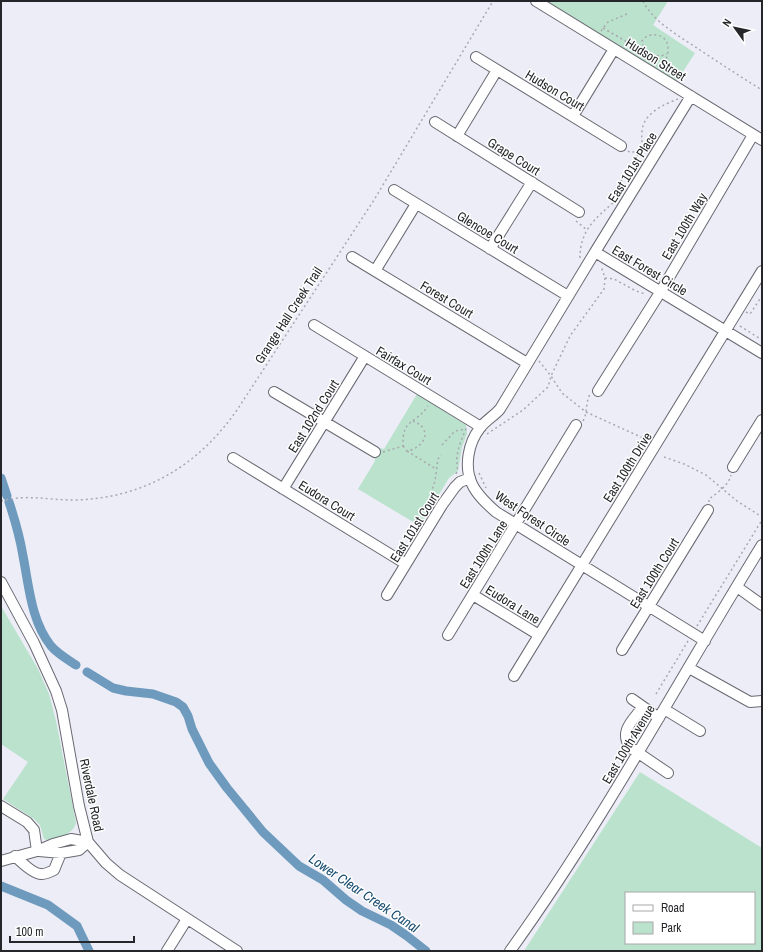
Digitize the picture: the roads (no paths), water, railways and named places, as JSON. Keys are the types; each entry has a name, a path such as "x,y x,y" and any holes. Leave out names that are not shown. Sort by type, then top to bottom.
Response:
{"street":[{"name":"Hudson Street","path":"536,1 758,137"},
{"path":"573,116 614,49"},
{"name":"Hudson Court","path":"476,57 621,146"},
{"path":"457,136 496,70"},
{"name":"East 101st Place","path":"595,252 691,96"},
{"name":"Grape Court","path":"435,122 579,212"},
{"name":"East 100th Way","path":"598,391 758,137"},
{"path":"490,249 532,182"},
{"name":"Glencoe Court","path":"394,190 568,296"},
{"path":"375,270 416,204"},
{"name":"East Forest Circle","path":"530,359 595,252 762,353"},
{"name":"Forest Court","path":"352,257 530,359"},
{"name":"East 100th Drive","path":"514,676 762,271"},
{"name":"Fairfax Court","path":"314,325 484,430"},
{"name":"East 102nd Court","path":"283,489 365,356"},
{"name":"West Forest Circle","path":"530,359 500,409 484,430 473,440 469,450 468,470 475,490 488,506 516,525 705,641"},
{"path":"274,392 375,452"},
{"path":"733,468 762,420"},
{"name":"East 100th Lane","path":"448,635 576,425"},
{"name":"Eudora Court","path":"233,458 406,564"},
{"name":"East 101st Court","path":"387,595 442,505 460,482 470,478"},
{"name":"East 100th Court","path":"622,650 708,510"},
{"name":"East 100th Avenue","path":"510,951 541,908 638,753 737,587 761,551"},
{"name":"Riverdale Road","path":"1,582 34,644 56,691 62,710 79,806 88,842 106,863 120,875 237,951"},
{"path":"737,587 762,605"},
{"name":"Eudora Lane","path":"473,595 539,636"},
{"path":"689,668 750,702 762,701"},
{"path":"632,699 643,706 662,713 700,731"},
{"path":"643,706 625,733 626,743 668,773"},
{"path":"1,806 28,822 34,830 37,851"},
{"path":"1,861 37,851 53,844 71,839 88,842"},
{"path":"37,851 61,853 79,850 88,842"},
{"path":"15,856 23,864 39,875 54,870 61,853"},
{"path":"168,951 187,919"}],"waterway":[{"name":"Lower Clear Creek Canal","path":"1,478 7,496"},
{"name":"Lower Clear Creek Canal","path":"9,502 20,542 29,591 39,626 51,646 76,665"},
{"name":"Lower Clear Creek Canal","path":"87,672 113,688 153,694 176,702 183,707 209,763 227,788 263,832 299,866 323,880 346,900 362,911 391,925 426,951"},
{"path":"1,886 48,905 77,926 89,951"}]}
